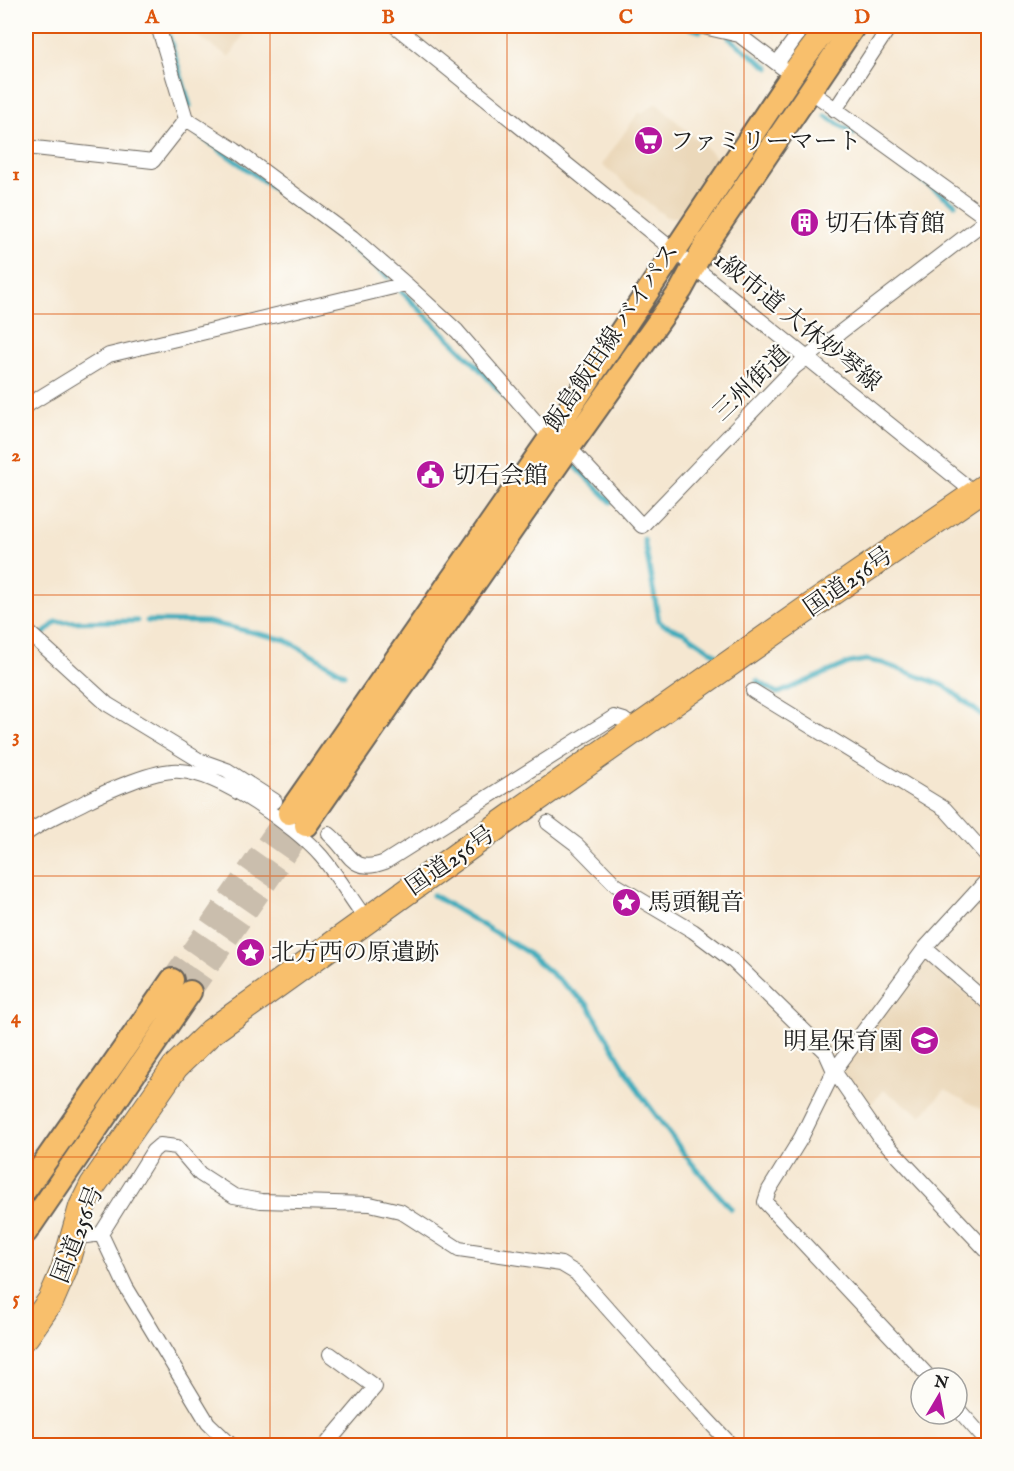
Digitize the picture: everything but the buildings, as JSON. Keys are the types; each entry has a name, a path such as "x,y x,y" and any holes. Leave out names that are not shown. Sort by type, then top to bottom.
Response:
{"highway":[{"name":"国道256号","path":"26,1336 51,1300 64,1269 82,1207 93,1185 175,1067 211,1032 366,919 982,489"}],"main road":[{"name":"飯島飯田線 バイパス","path":"290,813 559,444 675,299 695,267 798,76 828,26"},
{"name":"飯島飯田線 バイパス","path":"559,444 675,252 798,76 854,26"},
{"path":"26,1189 181,986 26,1232"}],"street":[{"path":"158,26 186,119 235,150 352,237 406,284 457,331 559,444"},
{"name":"1級市道 大休妙琴線","path":"395,26 807,359 982,489"},
{"path":"699,26 739,35 798,76 835,110 988,219"},
{"path":"798,76 804,26"},
{"path":"835,110 890,26"},
{"path":"26,147 153,161 186,119"},
{"name":"三州街道","path":"559,444 577,456 642,526 795,367 988,219"},
{"path":"26,406 109,355 406,284"},
{"path":"26,630 107,704 199,760 227,770 290,813"},
{"path":"753,691 945,809 988,857"},
{"path":"329,834 351,860 362,866 373,866 385,862 614,717 624,720 637,730"},
{"path":"26,834 101,794 160,773 178,771 203,774 298,832 322,857 366,919"},
{"path":"548,823 577,845 616,885 693,931 733,961 825,1051 834,1071 879,1136 988,1252"},
{"path":"919,1366 765,1202 769,1190 801,1138 834,1071 925,948 988,879"},
{"path":"925,948 988,1003"},
{"path":"101,1234 153,1151 160,1144 177,1148 200,1173 234,1196 261,1201 370,1204 400,1211 459,1249 561,1264 576,1272 732,1446"},
{"path":"72,1238 101,1234"},
{"path":"101,1234 126,1287 208,1423 232,1446"},
{"path":"325,1446 375,1387 330,1354"},
{"path":"969,1422 988,1443"}],"shaded area":[{"path":"180,26 248,26 230,57"},
{"path":"656,103 717,158 679,217 666,217 602,165 638,113 642,113"},
{"name":"明星保育園","path":"923,957 988,1013 988,1109 986,1112 945,1090 921,1116 884,1090 866,1109 840,1069"}],"waterway":[{"path":"166,26 190,106"},
{"path":"684,26 700,31"},
{"path":"729,38 769,68"},
{"path":"826,116 854,134"},
{"path":"199,135 315,218 388,277"},
{"path":"890,158 955,204"},
{"path":"400,290 506,398"},
{"path":"574,465 611,502"},
{"path":"644,539 659,621 685,633 717,655"},
{"path":"42,635 56,622 137,621"},
{"path":"147,621 208,622 286,640 344,674"},
{"path":"757,681 777,693 849,663 866,660 882,663 945,686 988,720"},
{"path":"433,895 525,951 588,1005 639,1092 689,1160 731,1209"}],"tunnel":[{"path":"172,980 289,813"},
{"path":"190,992 306,825"}],"place":[{"name":"ファミリーマート","path":"649,141"},
{"name":"切石体育館","path":"804,223"},
{"name":"切石会館","path":"431,475"},
{"name":"馬頭観音","path":"627,902"},
{"name":"北方西の原遺跡","path":"250,952"},
{"name":"明星保育園","path":"924,1041"}]}
